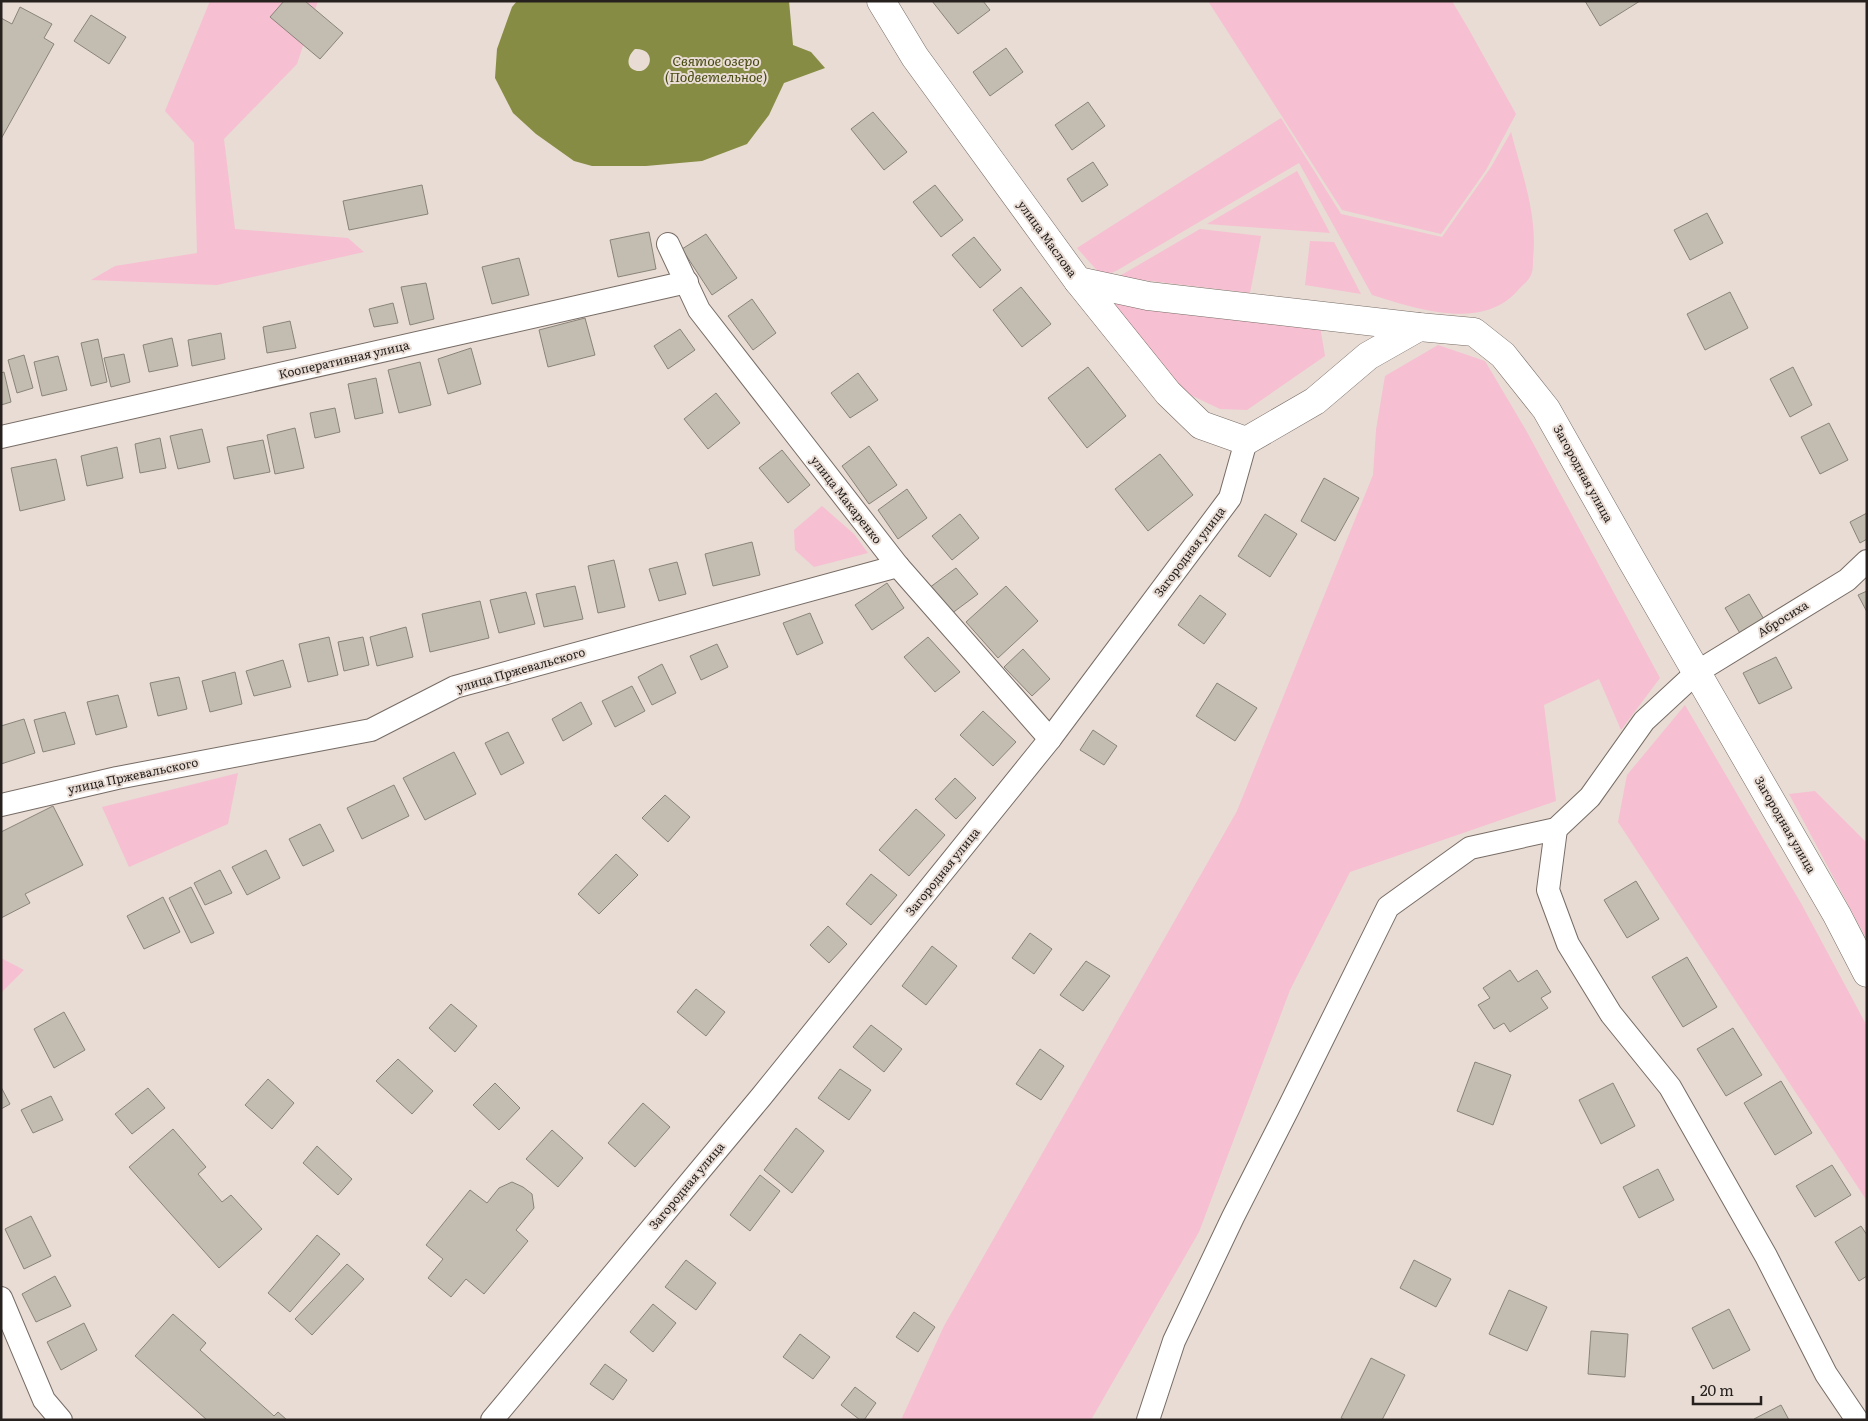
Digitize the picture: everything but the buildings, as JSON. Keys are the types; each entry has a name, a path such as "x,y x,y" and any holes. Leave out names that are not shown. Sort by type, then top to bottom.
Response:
{"street":[{"name":"улица Маслова","path":"881,1 914,57 1078,281 1168,393 1200,425 1246,441"},
{"name":"улица Макаренко","path":"668,244 699,310 898,566 1050,738"},
{"name":"Загородная улица","path":"1078,281 1148,296 1474,332 1503,355 1546,408 1837,915 1867,973"},
{"name":"Кооперативная улица","path":"1,437 686,282"},
{"path":"1246,441 1315,401 1368,356 1419,327"},
{"name":"Загородная улица","path":"492,1420 761,1097 1050,738 1230,498 1246,441"},
{"name":"Абросиха","path":"1556,829 1590,797 1644,722 1697,672 1847,580 1867,561"},
{"name":"улица Пржевальского","path":"1,805 117,778 371,730 455,687 898,566"},
{"path":"1148,1420 1174,1340 1233,1217 1388,907 1470,848 1556,829 1548,890 1568,944 1611,1014 1670,1088 1766,1256 1826,1374 1857,1420"},
{"path":"1,1298 44,1400 61,1420"}],"shaded area":[{"path":"210,1 318,1 297,64 224,139 235,229 348,238 364,252 217,285 91,280 115,266 197,253 194,143 165,111"},
{"path":"1208,1 1452,1 1516,114 1486,170 1441,234 1342,210"},
{"path":"1281,118 1341,214 1442,237 1491,167 1511,132 1531,211 1534,243 1533,269 1530,277 1504,302 1487,310 1469,313 1429,311 1372,295 1299,163 1116,271 1102,276 1077,248"},
{"path":"1297,171 1330,233 1207,224"},
{"path":"1200,229 1261,236 1250,293 1118,277"},
{"path":"1310,241 1334,242 1361,294 1305,285"},
{"path":"1119,300 1320,326 1325,356 1247,410 1220,409 1182,391 1106,302"},
{"path":"1438,345 1485,361 1527,432 1660,678 1621,730 1599,679 1544,705 1556,801 1350,872 1290,990 1199,1232 1091,1420 901,1420 944,1326 1237,811 1373,475 1376,430 1385,376"},
{"path":"822,506 854,534 868,553 814,567 795,550 794,530"},
{"path":"1685,705 1802,905 1867,1026 1867,1201 1618,822 1627,775"},
{"path":"238,773 228,824 129,867 102,807"},
{"path":"1815,791 1867,843 1867,940 1789,794"},
{"path":"1,958 24,970 1,993"}],"water":[{"name":"Святое озеро (Подветельное)","path":"517,1 789,1 793,45 811,52 825,68 784,83 769,115 747,144 702,161 646,166 592,166 574,161 536,134 513,113 495,78 497,49 512,7","holes":["635,49 647,52 649,56 649,65 642,71 637,71 630,67 628,61"]}]}
